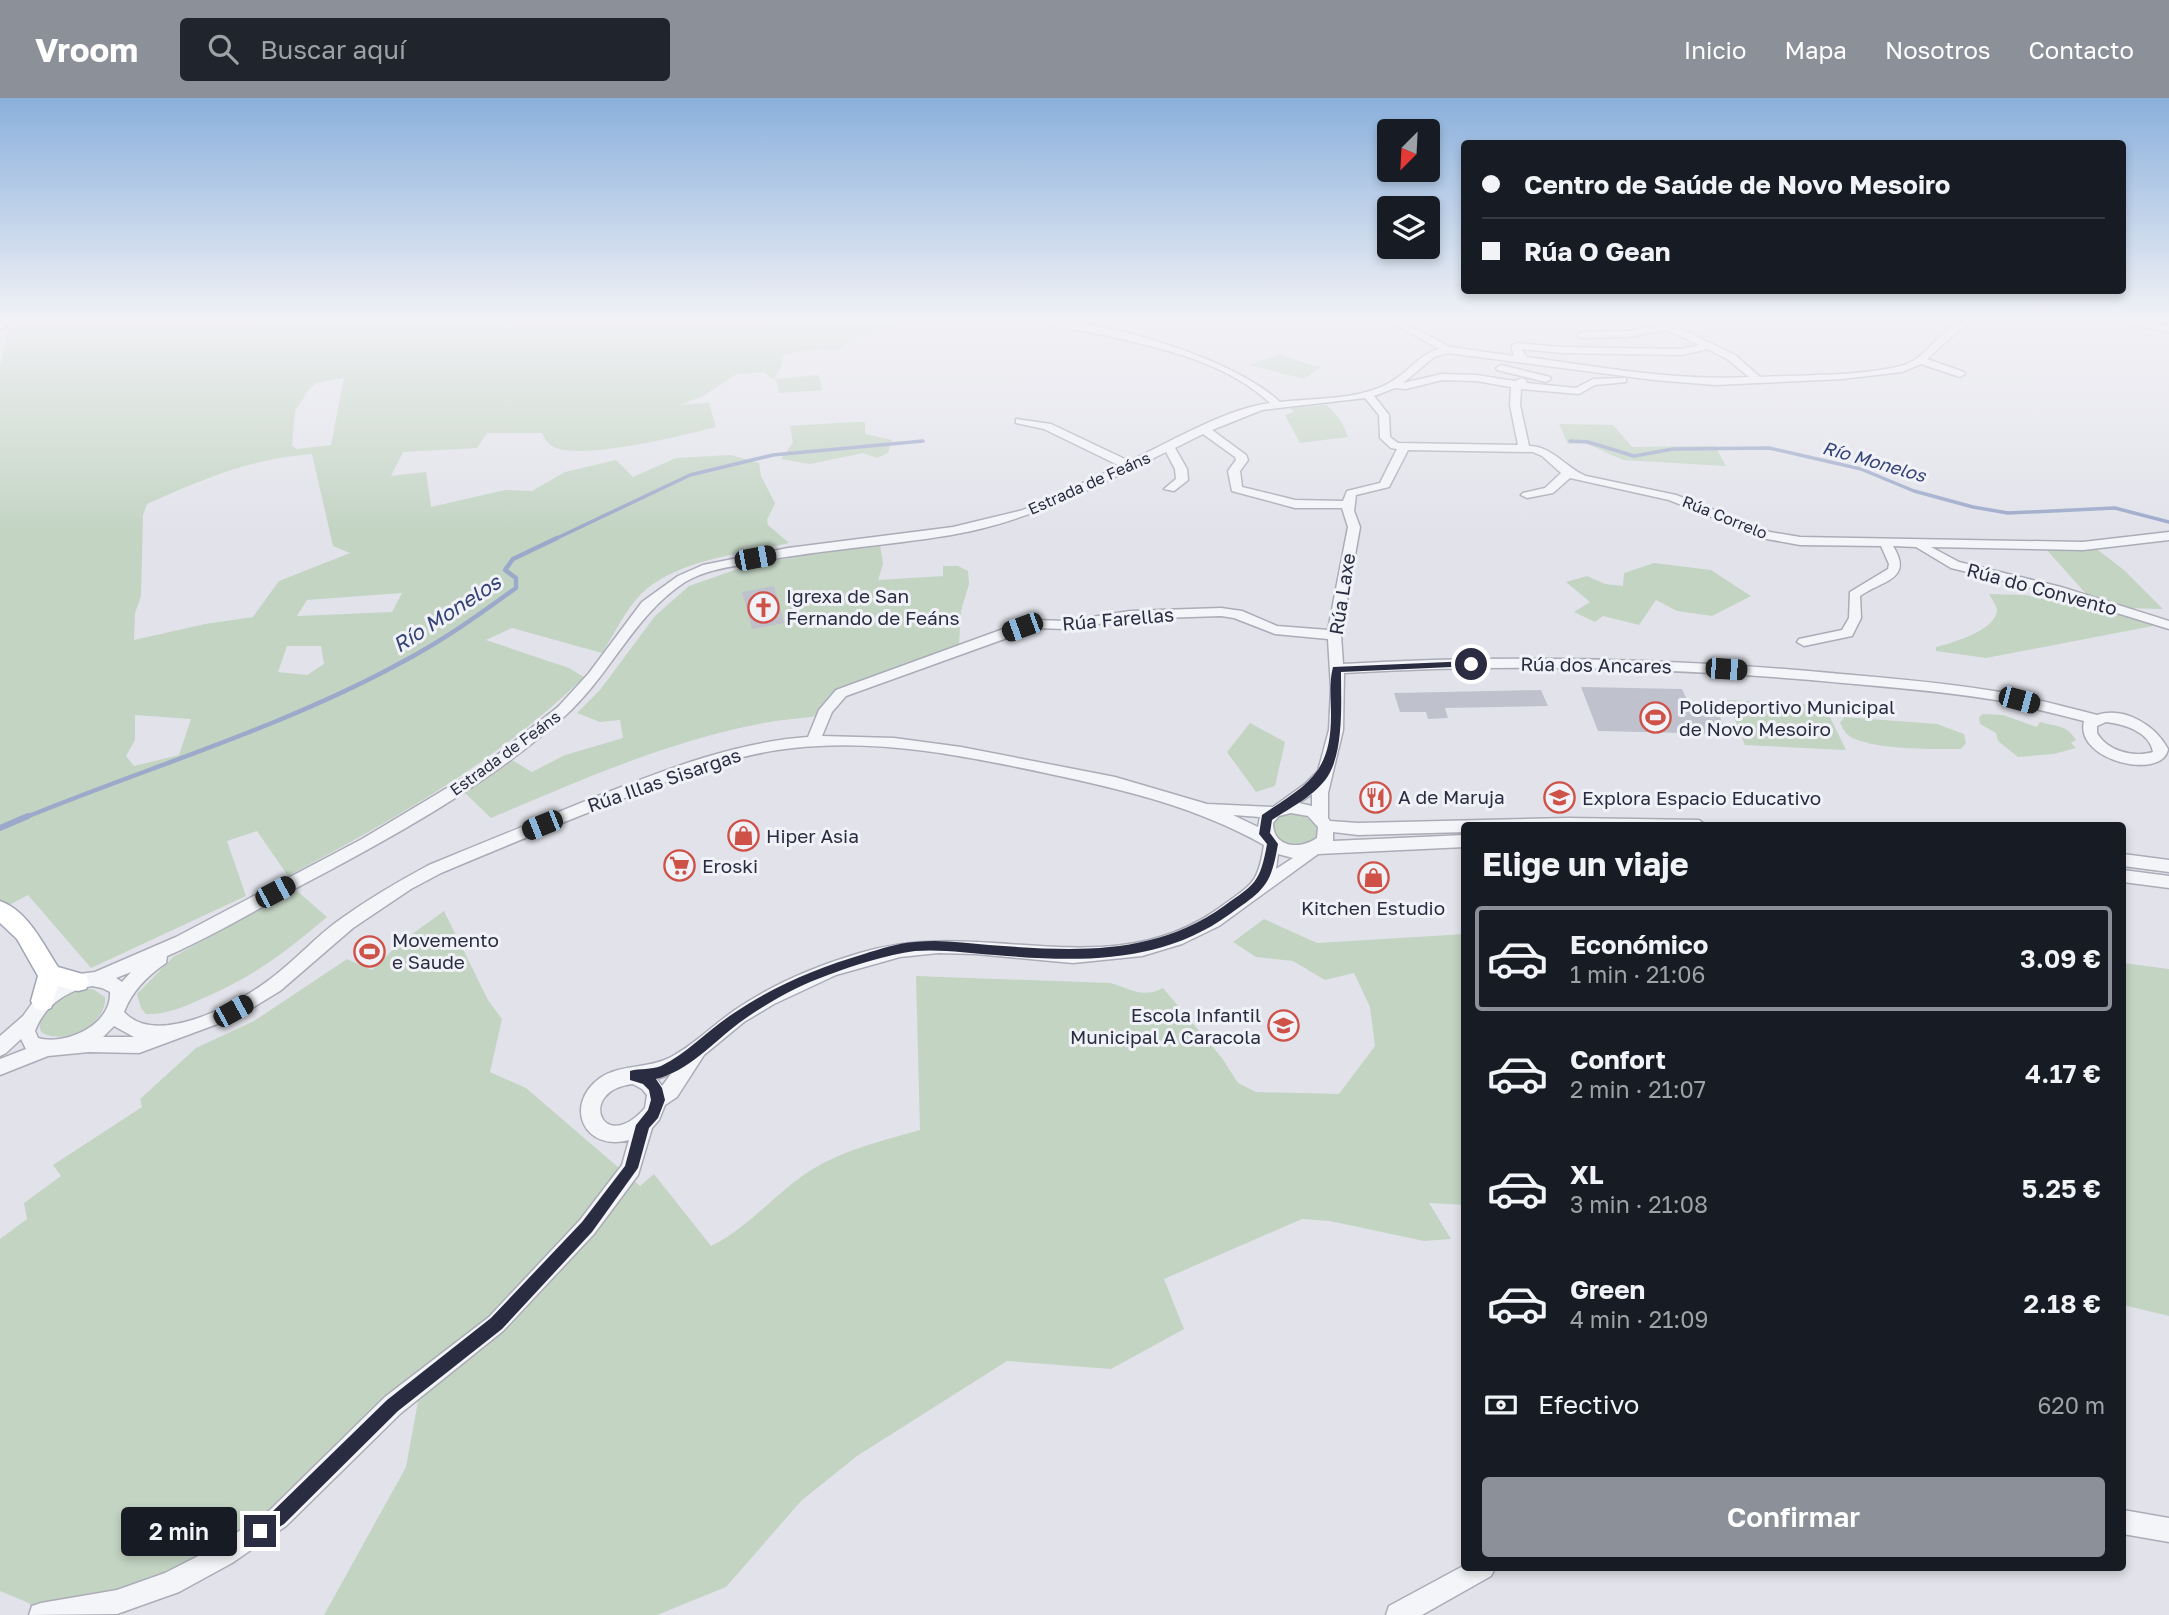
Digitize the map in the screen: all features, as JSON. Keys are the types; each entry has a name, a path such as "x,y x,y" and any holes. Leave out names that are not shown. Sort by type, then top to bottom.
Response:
{"main road":[{"path":"0,910 25,933 50,975 43,1001"},
{"path":"50,975 87,981"}],"street":[{"path":"1263,390 1277,404"},
{"name":"Estrada de Feáns","path":"0,1048 27,1023 43,1001 182,942 368,843 486,771 563,710 594,676 647,605 682,579 707,568 788,552 953,531 979,525 1027,512 1066,496 1168,446 1260,407 1368,395 1382,390"},
{"path":"1516,390 1515,405 1524,447"},
{"path":"1549,390 1564,392 1577,390"},
{"path":"1579,407 1581,390"},
{"path":"1204,430 1240,455 1242,460 1234,471 1236,489 1295,504 1348,505 1351,493 1385,485 1404,446 1395,446 1385,438 1384,415 1368,395"},
{"path":"1020,421 1047,426 1128,465"},
{"path":"1168,446 1181,469 1182,480 1170,489"},
{"name":"Rúa Correlo","path":"1404,446 1524,447 1541,451 1568,473 1599,484 1672,497 1778,538 1820,542 2083,546 2169,536"},
{"path":"1527,495 1549,491 1568,473"},
{"path":"1269,496 1276,489 1288,489"},
{"name":"Rúa Laxe","path":"1323,822 1320,793 1336,730 1334,635 1354,527 1349,517 1348,505"},
{"path":"1804,642 1847,633 1853,626 1854,595 1869,583 1887,578 1896,566 1896,559 1884,541"},
{"name":"Rúa do Convento","path":"1920,544 1937,559 1948,564 2019,580 2169,625"},
{"name":"Rúa Farellas","path":"813,741 825,710 841,692 1035,624 1066,625 1130,615 1221,612 1237,614 1275,630 1334,635"},
{"name":"Rúa dos Ancares","path":"1336,669 1486,664 1619,664 1790,673 2019,700 2063,712 2092,724"},
{"name":"Rúa Illas Sisargas","path":"70,1045 139,1045 209,1021 254,999 289,974 347,923 395,891 435,869 668,775 755,749 813,741 878,741 1010,760 1082,775 1206,808 1271,842"},
{"path":"1258,888 1268,871 1271,842 1264,826 1277,810 1310,788 1324,774"},
{"name":"Rúa Illas Sisargas","path":"1206,808 1277,810"},
{"path":"1277,810 1303,808 1323,822 1358,830 1461,827"},
{"path":"696,1052 678,1081 658,1100 653,1113 643,1125 628,1133 613,1135 599,1131 591,1122 589,1109 594,1096 605,1084 619,1077 658,1073 696,1052 737,1017 777,993 822,972 914,947 965,946 1072,956 1123,951 1165,942 1204,927 1258,888 1297,865 1325,841 1323,822"},
{"path":"1271,842 1288,852 1461,841"},
{"path":"2126,860 2169,866"},
{"path":"2126,876 2169,882"},
{"name":"Estrada de Feáns","path":"0,1067 49,1049 70,1045 91,1035 145,968 182,942"},
{"path":"87,981 113,984 117,1005"},
{"name":"Rúa Illas Sisargas","path":"117,1005 120,1023 136,1031 176,1033"},
{"path":"27,1023 27,1038 32,1044 49,1049"},
{"path":"634,1076 647,1079 656,1088 658,1100"},
{"path":"41,1615 117,1602 170,1583 224,1555 278,1518 393,1405 496,1324 587,1227 631,1168 643,1125"},
{"path":"2126,1523 2169,1530"},
{"path":"1398,1615 1478,1571"}],"green space":[{"path":"0,390 309,390 295,411 292,446 297,449 331,445 342,390 712,390 680,405 709,403 716,427 632,446 584,451 552,446 542,433 487,433 477,448 403,452 391,476 426,472 431,507 505,490 532,491 565,472 616,460 633,477 676,458 731,455 759,463 761,476 775,503 767,520 768,525 789,543 691,565 656,582 630,607 602,653 512,628 486,640 569,668 584,677 516,736 444,787 288,876 257,831 227,841 246,896 91,968 28,895 0,910","holes":["312,454 333,546 350,553 279,581 253,617 205,624 134,640 135,613 141,596 143,515 147,504 248,465","402,593 392,612 297,616 307,600","287,646 321,646 324,664 307,675 278,672","135,715 191,719 179,755 134,766 126,756 135,740"]},
{"path":"778,390 822,390 779,393"},
{"path":"1327,405 1341,421 1348,437 1300,443 1285,415 1294,412 1290,408"},
{"path":"865,422 865,434 892,440 888,453 877,458 863,453 810,464 781,459 793,443 790,426"},
{"path":"1559,424 1613,425 1632,447 1715,446 1726,466 1623,460 1585,443 1568,444"},
{"path":"880,544 883,564 878,580 943,576 943,566 958,566 968,571 969,584 961,611 959,645 838,691 828,699 818,716 762,723 687,742 621,765 491,818 465,793 512,760 532,772 565,755 623,738 620,720 600,722 577,713 600,690 655,616 689,586 752,564"},
{"path":"2094,547 2124,570 2163,609 2124,608 2088,596 2046,549"},
{"path":"1654,563 1711,570 1751,596 1712,616 1677,611 1656,600 1639,625 1603,616 1595,622 1574,612 1590,602 1566,582 1587,576 1605,584 1623,586 1624,573"},
{"path":"1989,594 2025,595 2083,607 2085,603 2158,625 1986,658 1936,651 1936,647 1972,634 1990,623 1997,609"},
{"path":"1727,700 1824,705 1846,750 1745,745"},
{"path":"1983,714 2003,715 2037,727 2040,722 2061,727 2069,731 2076,740 2071,743 2076,748 2054,754 2018,757 1998,741 1996,733 1980,724 1979,717"},
{"path":"1844,717 1937,724 1964,734 1966,743 1961,749 1936,749 1866,743 1846,733 1840,723"},
{"path":"1250,723 1285,742 1275,786 1256,792 1227,752"},
{"path":"1298,813 1315,822 1318,836 1305,846 1286,845 1276,838 1273,823 1280,816"},
{"path":"296,890 327,917 281,954 235,983 186,1006 153,1014 146,1014 141,1008 137,994 173,957"},
{"path":"444,911 488,1000 502,1019 490,1072 526,1088 640,1186 654,1174 711,1246 724,1239 818,1166 861,1148 920,1130 916,976 1110,983 1142,993 1163,988 1222,1058 1238,1083 1256,1092 1339,1094 1375,1046 1370,1007 1354,973 1325,980 1293,961 1256,957 1233,942 1264,919 1317,943 1461,934 1461,1205 1429,1203 1451,1239 1424,1241 1330,1221 1302,1219 1164,1279 1184,1329 1111,1369 1007,1361 857,1456 801,1501 726,1587 657,1615 324,1615 406,1467 419,1396 287,1522 207,1575 124,1614 37,1615 29,1603 0,1591 0,1239 27,1219 24,1203 61,1176 53,1165 142,1107 140,1099 196,1048 254,1021 347,959 372,970 401,942"},
{"path":"2126,963 2169,969 2169,1316 2126,1306"},
{"path":"84,989 93,989 105,997 104,1007 92,1024 82,1031 61,1037 41,1032 42,1016 52,1003"}],"building":[{"name":"Igrexa de San Fernando de Feáns","path":"774,586 784,623 752,629 742,592"},
{"name":"Polideportivo Municipal de Novo Mesoiro","path":"1581,687 1682,689 1689,704 1714,705 1728,734 1598,731"},
{"path":"1541,690 1548,706 1445,708 1448,718 1428,719 1426,712 1400,712 1394,693"}],"waterway":[{"name":"Río Monelos","path":"553,540 690,475 773,455 923,441"},
{"name":"Río Monelos","path":"1570,441 1588,442 1634,456 1673,449 1769,448 1861,469 1914,491 1973,507 2008,513 2115,508 2169,522"},
{"name":"Río Monelos","path":"24,818 265,726 358,685 404,661 448,636 516,588 516,578 505,570 513,559 557,538"},
{"name":"Río Monelos","path":"0,828 28,816"}],"place":[{"name":"Igrexa de San Fernando de Feáns","path":"763,607"},
{"name":"Polideportivo Municipal de Novo Mesoiro","path":"1656,718"},
{"name":"A de Maruja","path":"1375,797"},
{"name":"Explora Espacio Educativo","path":"1559,798"},
{"name":"Hiper Asia","path":"743,836"},
{"name":"Eroski","path":"679,866"},
{"name":"Kitchen Estudio","path":"1373,877"},
{"name":"Movemento e Saude","path":"369,951"},
{"name":"Escola Infantil Municipal A Caracola","path":"1284,1026"}],"route":[{"path":"260,1531 278,1518 393,1405 496,1324 587,1227 631,1168 643,1125 653,1113 658,1100 656,1088 647,1079 634,1076 658,1073 677,1064 696,1052 737,1017 777,993 822,972 867,958 914,947 940,946 1072,956 1097,955 1165,942 1204,927 1258,888 1268,871 1272,844 1265,834 1266,818 1310,788 1324,774 1336,730 1336,669 1471,664"}]}
